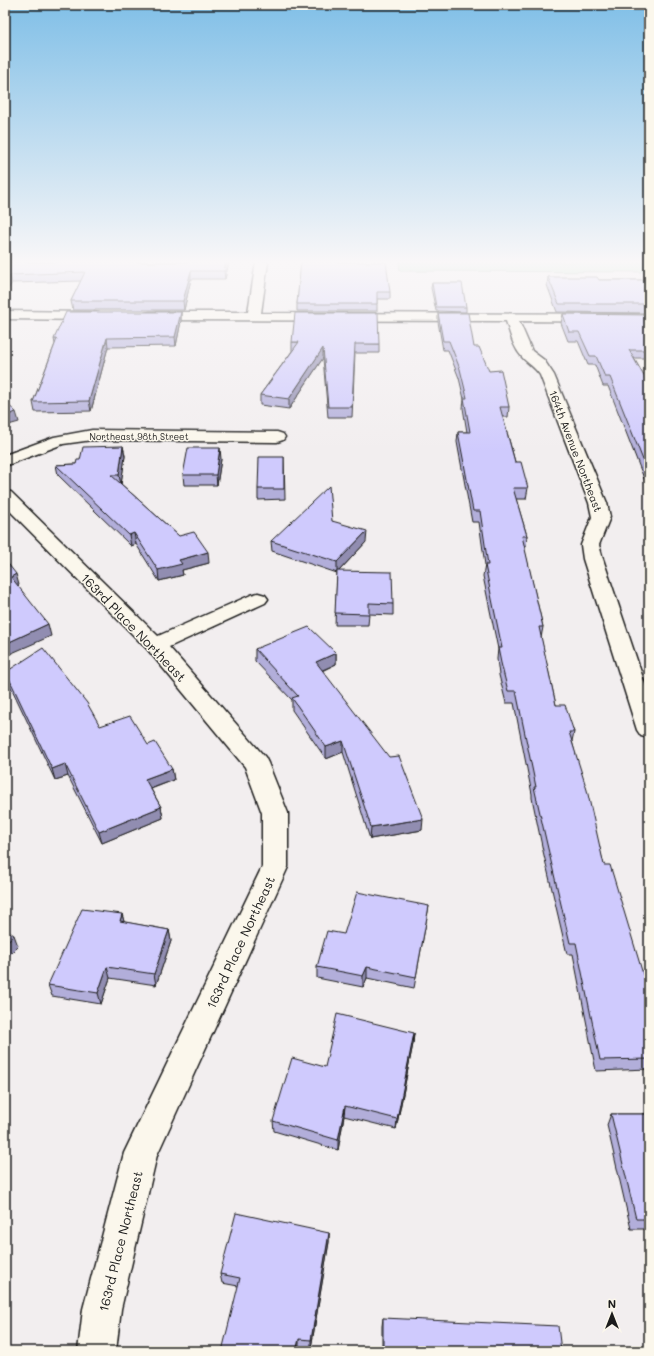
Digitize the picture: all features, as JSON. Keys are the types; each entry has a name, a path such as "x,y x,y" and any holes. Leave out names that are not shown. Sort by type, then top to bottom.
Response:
{"street":[{"name":"164th Avenue Northeast","path":"514,325 521,344 527,354 538,363 547,375 598,503 602,517 590,545 593,559 645,709 649,730"},
{"name":"Northeast 98th Street","path":"5,460 60,440 92,436 277,437"},
{"name":"163rd Place Northeast","path":"5,496 155,645 256,763 274,813 275,867 141,1153 102,1309 97,1351"},
{"path":"155,645 258,600"}],"building":[{"path":"60,325 178,325 175,337 107,338 89,401 33,402 57,339 54,339"},
{"path":"294,325 378,325 379,344 355,344 352,407 328,407 323,348 289,399 260,395 299,342 292,342"},
{"path":"440,325 470,325 474,347 479,347 489,371 501,370 509,407 500,407 515,462 521,462 528,488 513,488 527,536 522,536 543,627 539,627 556,705 565,705 574,732 569,732 587,790 604,865 610,865 649,994 649,1059 600,1060 576,943 570,943 546,840 534,787 536,787 516,691 508,691 501,663 498,648 502,648 485,565 488,565 480,511 473,511 458,432 470,432 464,398 467,398 460,369 449,341 443,341"},
{"path":"567,325 649,325 649,350 629,350 649,385 649,475 610,377 605,377 596,356 590,356 579,332 569,332"},
{"path":"5,402 16,412 5,416"},
{"path":"123,446 119,475 111,475 179,536 194,532 208,552 179,560 182,564 158,570 134,533 129,535 56,465 76,464 77,460 80,460 83,447"},
{"path":"188,448 220,448 216,475 183,475"},
{"path":"259,457 284,457 284,489 258,489"},
{"path":"329,486 332,521 367,531 337,562 271,541"},
{"path":"5,560 16,574 11,577 48,624 5,644"},
{"path":"337,571 392,572 393,604 369,603 369,614 335,613"},
{"path":"309,627 336,653 316,662 389,757 399,756 423,819 371,827 343,741 326,747 292,698 298,696 255,649"},
{"path":"43,648 87,703 100,726 130,716 148,745 155,742 172,769 145,779 161,807 99,832 65,764 52,769 6,672"},
{"path":"357,892 429,906 416,977 367,967 363,976 317,967 327,931 344,934"},
{"path":"82,909 122,914 120,921 169,930 154,974 107,967 98,993 48,985"},
{"path":"5,929 14,935 5,943"},
{"path":"337,1014 414,1033 397,1119 345,1106 338,1140 273,1121 292,1058 325,1067"},
{"path":"611,1114 649,1114 649,1219 636,1219"},
{"path":"236,1213 329,1233 311,1340 299,1339 296,1351 222,1351 240,1278 220,1274"},
{"path":"383,1318 558,1326 561,1351 383,1351"}]}
